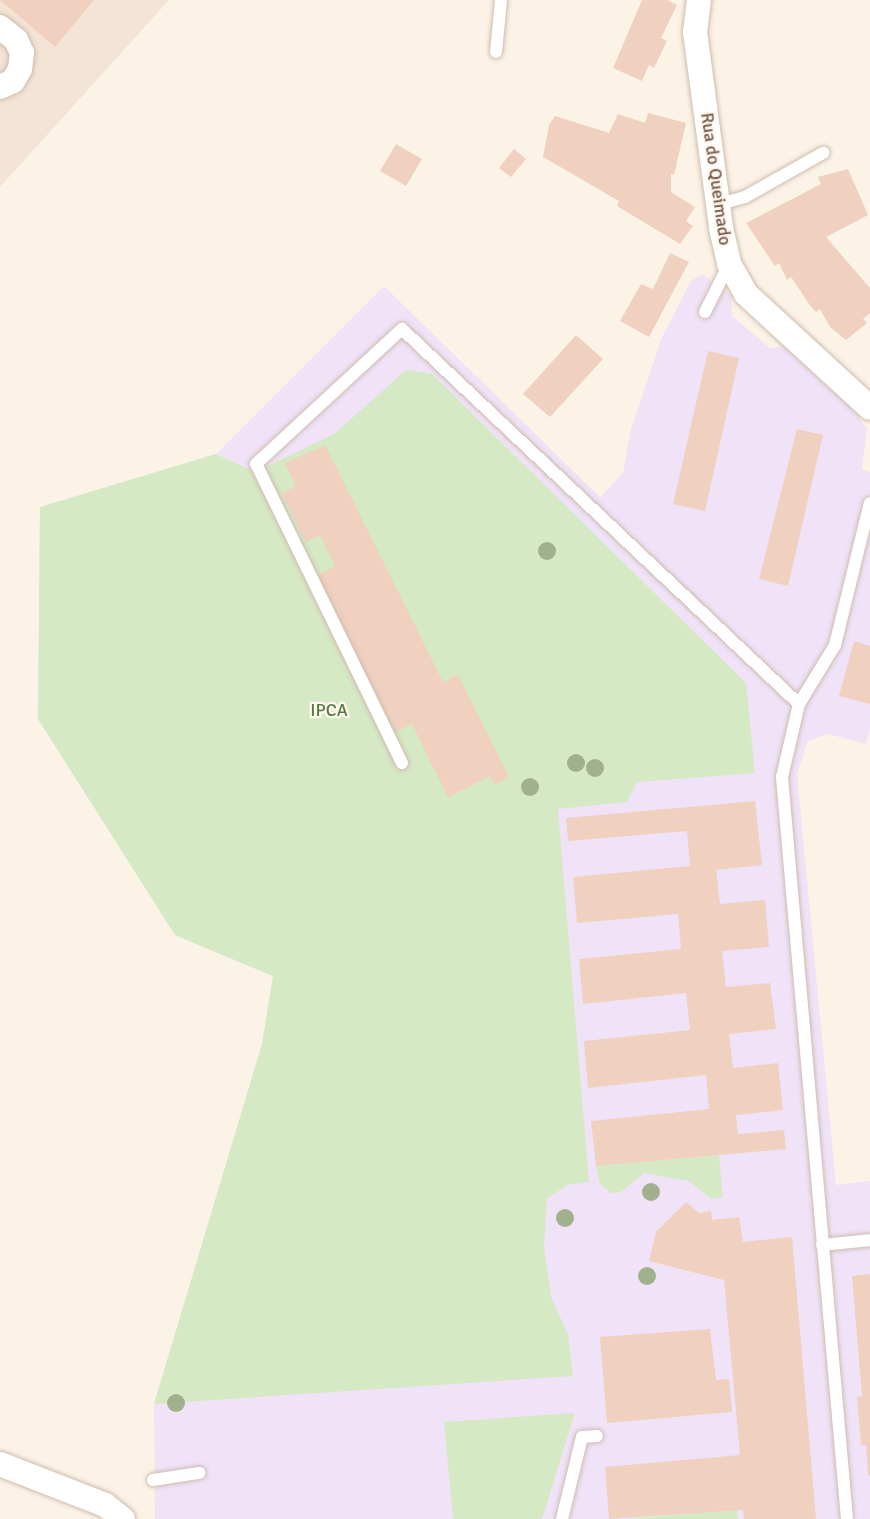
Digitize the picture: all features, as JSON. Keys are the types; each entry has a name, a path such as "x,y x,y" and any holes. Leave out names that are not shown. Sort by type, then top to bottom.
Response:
{"street":[{"name":"Rua do Queimado","path":"699,0 695,32 729,264 746,294 870,408"},
{"path":"0,27 16,40 22,53 20,69 13,81 0,87"},
{"path":"0,1464 105,1505 123,1519"}],"lane":[{"path":"496,52 501,0"},
{"path":"719,204 745,196 823,153"},
{"path":"705,312 729,264"},
{"path":"402,764 256,464 402,329 799,704"},
{"path":"847,1519 782,777 799,704 829,645 870,503"},
{"path":"822,1245 870,1240"},
{"path":"562,1519 582,1437 597,1436"},
{"path":"153,1480 199,1473"}],"shaded area":[{"path":"0,0 169,0 0,187"},
{"path":"703,274 731,296 732,316 770,348 787,346 861,408 856,414 867,429 862,469 870,472 870,728 866,744 828,734 808,741 797,774 836,1185 870,1181 870,1519 155,1519 154,1404 262,1044 273,976 175,935 38,719 40,507 216,454 384,286 600,497 623,473 631,429 662,337 691,281"}],"green space":[{"name":"IPCA","path":"406,370 432,374 746,683 755,773 637,782 627,802 558,809 589,1182 567,1185 547,1199 544,1246 551,1297 568,1334 573,1376 154,1404 262,1044 273,976 175,935 38,719 40,507 216,454 255,472 334,434"},
{"path":"719,1155 723,1197 711,1199 689,1181 644,1173 621,1192 611,1193 600,1184 596,1166"},
{"path":"575,1413 542,1519 453,1519 444,1422"},
{"path":"737,1510 738,1519 625,1519"}],"building":[{"path":"0,0 94,0 55,47"},
{"path":"642,0 667,0 677,5 661,38 667,41 654,68 649,65 642,81 613,68"},
{"path":"648,113 686,123 674,175 671,174 671,192 695,207 686,221 693,226 680,244 617,206 619,201 543,157 549,125 555,116 609,133 618,114 645,123"},
{"path":"396,144 422,159 406,186 380,171"},
{"path":"514,149 526,159 511,177 499,168"},
{"path":"848,169 868,215 826,237 870,288 870,313 863,319 867,323 846,340 830,327 820,309 816,312 809,304 791,277 787,280 779,263 775,266 746,223 821,184 818,177"},
{"path":"670,253 689,262 649,337 620,321 641,284 653,289"},
{"path":"576,335 603,359 550,417 523,394"},
{"path":"708,351 739,358 705,511 673,504"},
{"path":"797,429 823,435 788,586 759,579"},
{"path":"325,445 443,682 458,675 509,777 494,785 490,776 448,797 412,724 395,732 318,575 335,566 320,535 306,542 282,493 296,486 285,463"},
{"path":"854,641 870,646 870,704 839,696"},
{"path":"755,801 762,865 716,870 720,904 765,900 769,947 722,951 726,987 770,983 776,1029 729,1034 733,1068 778,1063 783,1110 736,1115 738,1134 784,1130 786,1149 596,1166 591,1121 709,1109 706,1075 588,1088 584,1041 690,1030 686,993 583,1004 579,959 681,949 678,914 577,923 573,877 690,866 687,831 568,841 566,818"},
{"path":"686,1202 699,1213 711,1211 712,1220 739,1217 743,1242 792,1237 816,1519 744,1519 743,1510 609,1519 605,1467 740,1455 724,1280 649,1261 656,1232"},
{"path":"870,1274 870,1475 868,1476 866,1445 861,1445 857,1397 862,1396 852,1276"},
{"path":"710,1329 716,1380 729,1379 732,1412 607,1423 600,1337"}]}
